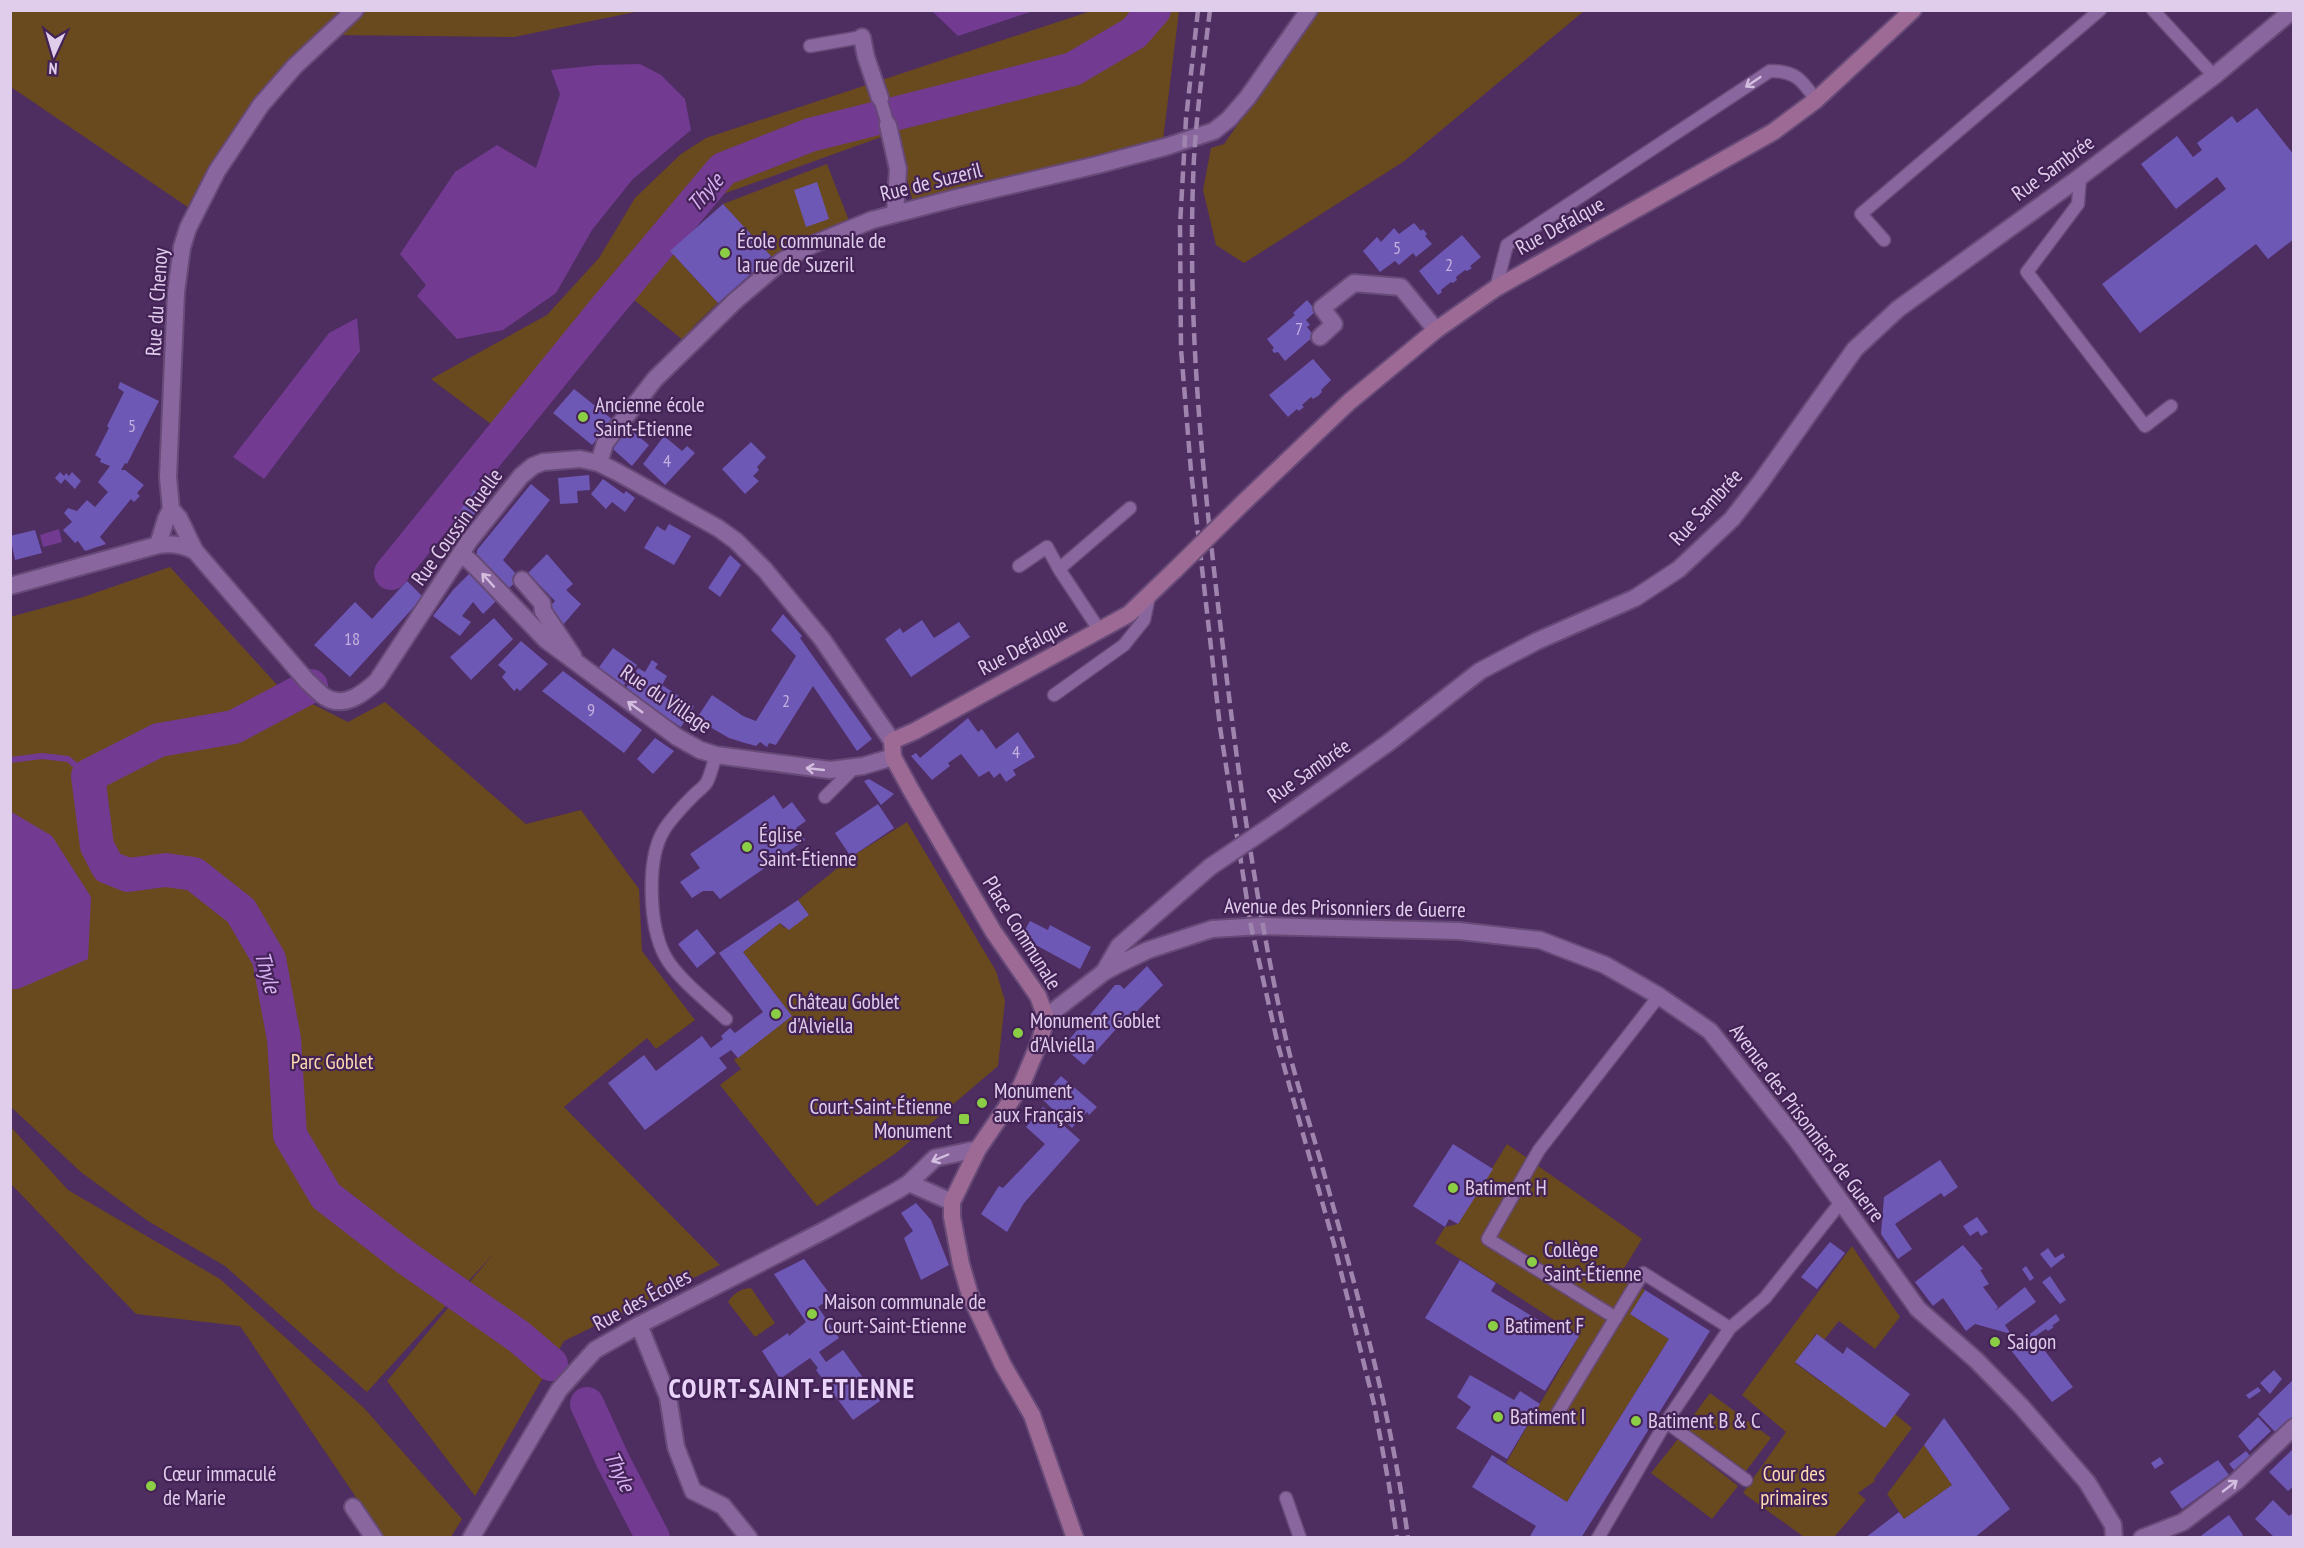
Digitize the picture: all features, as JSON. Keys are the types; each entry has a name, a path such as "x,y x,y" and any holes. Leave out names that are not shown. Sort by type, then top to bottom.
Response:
{"main road":[{"name":"Rue Defalque","path":"893,749 915,731 1129,614 1349,402 1436,330 1496,288 1773,132 1816,100 1913,10"},
{"name":"Place Communale","path":"893,749 993,931 1038,996 1046,1017 1040,1041 1021,1086 978,1149 952,1202"},
{"path":"952,1202 952,1218 970,1295 1003,1365 1032,1415 1075,1538"}],"street":[{"name":"Rue du Chenoy","path":"158,545 171,509 168,477 176,292 182,247 188,228 217,171 261,105 295,66 355,10"},
{"name":"Rue de Suzeril","path":"599,463 605,443 655,379 735,301 782,261 814,244 895,214 1096,165 1165,147 1214,131 1229,119 1248,97 1309,10"},
{"name":"Rue Sambrée","path":"1104,972 1119,946 1210,867 1388,743 1480,671 1538,640 1635,598 1679,569 1732,519 1855,349 1898,309 2214,76 2293,10"},
{"path":"862,37 866,57 880,98"},
{"path":"888,125 898,169 895,214"},
{"path":"1320,337 1334,324 1322,308 1353,283 1401,287 1436,330"},
{"name":"Rue Coussin Ruelle","path":"171,509 179,518 195,551 307,681 327,699 339,701 362,695 377,681 469,541 521,476 533,466 543,462 580,459 599,463 718,528 743,547 822,639 893,749"},
{"path":"10,586 158,545 177,544 195,551"},
{"name":"Rue du Village","path":"461,554 539,634 677,737 700,750 716,756 836,770 855,768 893,749"},
{"path":"522,580 542,603 543,611 562,636 578,665"},
{"name":"Avenue des Prisonniers de Guerre","path":"1046,1017 1104,972 1148,950 1212,928 1262,926 1459,931 1540,940 1605,965 1659,996 1710,1031 1797,1139 1918,1309 1976,1360 2087,1482 2113,1525 2114,1538"},
{"path":"952,1202 909,1183 934,1158 978,1149"},
{"name":"Rue des Écoles","path":"471,1538 559,1390 595,1350 639,1325 827,1229 909,1183"},
{"path":"639,1325 668,1397 676,1447 693,1491 723,1506 749,1538"},
{"path":"2142,1538 2183,1522 2237,1481 2294,1427"},
{"path":"353,1507 374,1538"}],"lane":[{"path":"1884,240 1861,214 2100,10"},
{"path":"2153,10 2214,76"},
{"path":"810,46 862,37"},
{"path":"1496,288 1507,245 1770,71 1785,71 1802,80 1816,100"},
{"path":"880,98 888,125"},
{"path":"2080,177 2078,204 2027,273 2145,426 2171,406"},
{"path":"1059,568 1130,508"},
{"path":"1019,566 1047,547 1100,631"},
{"path":"1054,695 1124,645 1144,620 1149,597"},
{"path":"716,756 707,782 675,814 656,846 652,890 655,920 666,957 726,1019"},
{"path":"825,796 855,768"},
{"path":"1616,1317 1488,1239 1539,1150 1659,996"},
{"path":"1598,1538 1666,1422 1730,1328 1765,1298 1840,1202"},
{"path":"1557,1413 1643,1273 1730,1328"},
{"path":"1666,1422 1746,1480"},
{"path":"1286,1498 1300,1538"}],"green space":[{"path":"10,11 640,11 514,37 332,35 237,130 192,210 11,87"},
{"path":"1091,11 1179,11 1163,140 913,202 895,132 720,195 648,261 512,440 431,379 547,315 599,258 635,198 681,154 706,138"},
{"path":"1317,11 1584,11 1403,162 1244,263 1216,245 1203,190 1211,148 1224,144"},
{"path":"827,164 851,226 775,256 771,256 723,204"},
{"path":"670,251 718,303 694,326 684,341 633,299"},
{"name":"Parc Goblet","path":"170,567 279,687 348,722 385,702 526,824 581,810 639,889 642,951 695,1020 656,1049 647,1038 564,1107 720,1265 564,1341 475,1496 387,1381 495,1252 367,1392 225,1266 148,1221 82,1173 11,1107 10,617 83,597"},
{"path":"907,822 996,971 1005,1001 998,1066 896,1153 817,1206 720,1085 741,1069 734,1060 792,1016 743,952 780,923 784,928 809,915 798,900 851,857"},
{"path":"10,1126 68,1190 220,1279 364,1408 462,1519 451,1537 383,1537 240,1326 136,1314 11,1184"},
{"path":"1507,1144 1642,1239 1620,1275 1645,1290 1630,1314 1669,1339 1567,1502 1506,1463 1579,1336 1435,1243 1445,1227 1458,1224"},
{"name":"Cour des primaires","path":"1852,1246 1900,1317 1875,1349 1839,1321 1824,1340 1816,1334 1795,1363 1821,1382 1895,1414 1912,1428 1874,1479 1875,1481 1858,1493 1866,1500 1834,1537 1804,1537 1743,1493 1786,1432 1742,1395"},
{"path":"751,1288 775,1323 755,1337 728,1302 738,1292"},
{"path":"1710,1393 1771,1438 1746,1471 1685,1427"},
{"path":"1678,1439 1738,1486 1712,1519 1651,1473"},
{"path":"1924,1445 1952,1485 1904,1519 1887,1494"}],"shaded area":[{"path":"932,11 1033,11 958,36"},
{"path":"640,64 661,75 685,99 691,130 632,180 592,230 556,293 503,330 457,339 417,296 426,285 400,254 455,172 497,145 536,168 560,94 551,70"},
{"path":"357,318 360,351 264,479 233,457 329,333"},
{"path":"59,529 62,542 43,547 40,535"},
{"path":"10,811 52,836 91,897 88,959 18,989 11,989"}],"building":[{"path":"2257,108 2294,155 2294,239 2268,259 2256,244 2140,333 2102,284 2226,189 2217,177 2176,209 2141,164 2177,136 2193,157 2202,150 2197,143 2232,116 2237,123"},
{"path":"817,182 829,219 806,227 794,190"},
{"path":"723,204 771,256 718,303 670,251"},
{"path":"1414,223 1421,231 1423,229 1427,234 1425,236 1432,244 1416,257 1413,253 1399,265 1395,261 1380,272 1363,251 1377,237 1381,242 1394,228 1399,234"},
{"path":"1462,235 1481,257 1470,266 1472,268 1456,277 1457,280 1451,282 1438,295 1419,271"},
{"path":"1307,300 1316,311 1306,320 1310,325 1307,327 1314,336 1285,361 1278,352 1274,353 1272,350 1274,348 1267,339 1295,315 1293,313"},
{"path":"1313,359 1331,380 1318,396 1313,399 1311,397 1302,405 1304,407 1299,411 1297,409 1288,417 1269,395"},
{"path":"120,382 159,401 127,464 125,463 121,470 125,470 144,485 137,493 140,496 134,502 131,499 100,537 106,544 85,551 78,541 75,543 63,530 72,522 64,513 68,508 77,511 87,500 95,507 108,492 98,482 110,466 100,462 101,459 95,455 124,392 118,388"},
{"name":"Ancienne école Saint-Etienne","path":"574,389 613,420 592,445 553,413"},
{"path":"626,426 649,445 632,466 614,450 613,444"},
{"path":"664,436 682,451 687,446 695,453 665,485 643,464"},
{"path":"751,442 766,457 753,476 759,481 745,494 722,469"},
{"path":"493,471 503,478 465,526 455,519 474,490 477,492"},
{"path":"60,472 64,476 66,473 69,476 72,472 81,481 75,489 65,479 61,484 55,478"},
{"path":"589,475 590,490 577,491 578,503 560,504 558,478"},
{"path":"603,479 624,494 626,491 635,498 625,512 612,502 606,509 591,494"},
{"path":"531,484 550,500 503,560 520,578 507,590 477,556 477,550"},
{"path":"669,524 691,536 674,565 644,548 657,526 665,531"},
{"path":"35,530 42,553 15,560 10,536"},
{"path":"547,554 573,584 566,590 581,604 562,626 549,607 555,601 528,573"},
{"path":"730,555 741,565 720,597 708,588"},
{"path":"471,572 496,601 483,614 473,602 462,616 471,622 460,636 433,616 453,590"},
{"path":"407,581 423,597 350,677 314,645 355,602 372,619"},
{"path":"783,614 802,636 800,638 872,739 857,751 813,686 776,745 769,743 767,747 760,742 756,746 729,738 710,727 706,733 689,730 712,695 743,716 756,721 796,656 771,630"},
{"path":"494,618 513,639 471,680 450,657"},
{"path":"922,620 934,638 959,622 970,637 911,677 885,639 900,628 903,633"},
{"path":"521,641 548,664 520,691 517,688 514,691 502,677 506,672 498,665"},
{"path":"613,648 637,665 623,687 597,670"},
{"path":"652,660 658,664 655,668 667,676 662,685 694,706 681,727 625,690 638,668 645,672"},
{"path":"563,671 642,730 624,753 542,691"},
{"path":"968,718 978,732 982,729 996,749 1018,732 1035,757 1013,770 1016,775 1006,782 1000,773 994,778 989,771 979,777 961,754 948,763 950,766 932,780 911,756 916,753 920,758"},
{"path":"655,738 674,751 653,774 637,759"},
{"path":"869,779 894,794 881,805 864,781"},
{"name":"Église Saint-Étienne","path":"774,795 783,809 792,802 806,821 796,828 805,840 720,899 713,891 703,891 692,898 680,882 700,868 690,854"},
{"path":"878,804 894,828 851,857 835,833"},
{"name":"Château Goblet d'Alviella","path":"798,900 809,915 789,930 780,923 743,952 792,1016 738,1058 731,1050 719,1058 727,1068 645,1130 608,1083 644,1055 656,1071 702,1036 711,1048 723,1039 721,1036 730,1028 735,1033 763,1012 719,953"},
{"path":"1030,921 1048,930 1050,925 1091,947 1080,969 1021,937"},
{"path":"697,929 716,953 697,968 678,944"},
{"path":"1147,966 1163,985 1135,1013 1132,1011 1084,1065 1063,1047 1115,985 1120,985 1124,989"},
{"path":"1061,1076 1097,1107 1089,1115 1087,1112 1072,1128 1041,1098"},
{"path":"1043,1107 1080,1140 1024,1203 1007,1232 981,1214 999,1186 1003,1188 1045,1144 1026,1127"},
{"name":"Batiment H","path":"1453,1144 1493,1169 1458,1224 1449,1219 1445,1227 1413,1206"},
{"path":"1940,1160 1958,1187 1944,1197 1941,1193 1895,1224 1912,1249 1898,1259 1881,1234 1884,1197"},
{"path":"916,1203 931,1220 949,1265 921,1280 904,1238 913,1231 901,1213"},
{"path":"1977,1217 1988,1232 1981,1236 1978,1231 1970,1236 1963,1226"},
{"path":"1830,1242 1845,1253 1817,1289 1801,1277"},
{"path":"1963,1245 1983,1269 1980,1270 1989,1284 1983,1287 1998,1307 1995,1311 2025,1287 2036,1302 2005,1325 2011,1334 1975,1324 1966,1331 1943,1298 1933,1306 1915,1282"},
{"path":"2048,1248 2055,1258 2063,1253 2065,1257 2051,1268 2040,1254"},
{"name":"Maison communale de Court-Saint-Etienne","path":"804,1259 832,1297 818,1307 839,1338 819,1352 826,1362 843,1350 880,1401 853,1420 816,1370 818,1368 810,1358 780,1379 762,1351 788,1333 789,1336 806,1322 774,1274"},
{"name":"Batiment F","path":"1460,1260 1496,1283 1491,1291 1494,1293 1553,1329 1557,1323 1579,1336 1545,1391 1425,1318"},
{"path":"2026,1266 2034,1278 2030,1281 2022,1269"},
{"path":"2050,1276 2066,1300 2060,1304 2042,1282"},
{"name":"Batiment B & C","path":"1645,1290 1710,1331 1581,1538 1529,1538 1536,1526 1472,1487 1492,1455 1567,1502 1669,1339 1630,1314"},
{"path":"2056,1314 2060,1320 2052,1326 2054,1327 2034,1337 2073,1387 2052,1402 2010,1349"},
{"path":"1817,1334 1843,1354 1847,1347 1910,1394 1885,1428 1795,1362"},
{"path":"2274,1370 2282,1379 2270,1394 2260,1383"},
{"name":"Batiment I","path":"1470,1375 1514,1400 1520,1391 1540,1404 1507,1459 1456,1428 1471,1407 1457,1397"},
{"path":"2294,1379 2294,1416 2276,1433 2258,1414"},
{"path":"2258,1387 2261,1391 2249,1399 2246,1395"},
{"path":"2258,1417 2271,1431 2250,1451 2238,1436"},
{"path":"1944,1418 2010,1509 1974,1538 1865,1538 1899,1512 1904,1519 1952,1485 1924,1445"},
{"path":"2294,1448 2294,1486 2288,1491 2269,1472"},
{"path":"2246,1451 2250,1456 2234,1470 2229,1464"},
{"path":"2160,1457 2164,1463 2155,1469 2151,1463"},
{"path":"2218,1460 2229,1475 2182,1509 2170,1492"},
{"path":"2273,1500 2289,1516 2294,1512 2294,1538 2275,1538 2255,1519"},
{"path":"2229,1515 2243,1535 2240,1538 2198,1538"}],"waterway":[{"name":"Thyle","path":"391,573 606,308 723,169 810,135 1073,69 1134,33 1154,10"},
{"name":"Thyle","path":"311,686 234,727 159,740 88,776 97,846 108,867 128,875 166,870 194,874 241,911 269,959 284,1039 290,1135 326,1196 405,1257 518,1336 551,1364"},
{"path":"10,760 42,756 68,759 88,776"},
{"name":"Thyle","path":"587,1404 613,1461 653,1538"}],"railway":[{"path":"1198,10 1186,119 1180,226 1181,349 1191,471 1220,727 1251,926 1278,1045 1334,1244 1374,1404 1397,1538"},
{"path":"1210,10 1194,158 1192,279 1198,399 1208,519 1222,639 1249,840 1275,989 1294,1071 1371,1350 1392,1444 1408,1538"}],"place":[{"name":"École communale de la rue de Suzeril","path":"725,253"},
{"name":"Ancienne école Saint-Etienne","path":"583,417"},
{"name":"Église Saint-Étienne","path":"747,847"},
{"name":"Château Goblet d'Alviella","path":"776,1014"},
{"name":"Monument Goblet d’Alviella","path":"1018,1033"},
{"name":"Monument aux Français","path":"982,1103"},
{"name":"Court-Saint-Étienne Monument","path":"964,1119"},
{"name":"Batiment H","path":"1453,1188"},
{"name":"Collège Saint-Étienne","path":"1532,1262"},
{"name":"Maison communale de Court-Saint-Etienne","path":"812,1314"},
{"name":"Batiment F","path":"1493,1326"},
{"name":"Saigon","path":"1995,1342"},
{"name":"Batiment I","path":"1498,1417"},
{"name":"Batiment B & C","path":"1636,1421"},
{"name":"Cœur immaculé de Marie","path":"151,1486"}],"district":[{"name":"COURT-SAINT-ETIENNE","path":"792,1389"}]}
